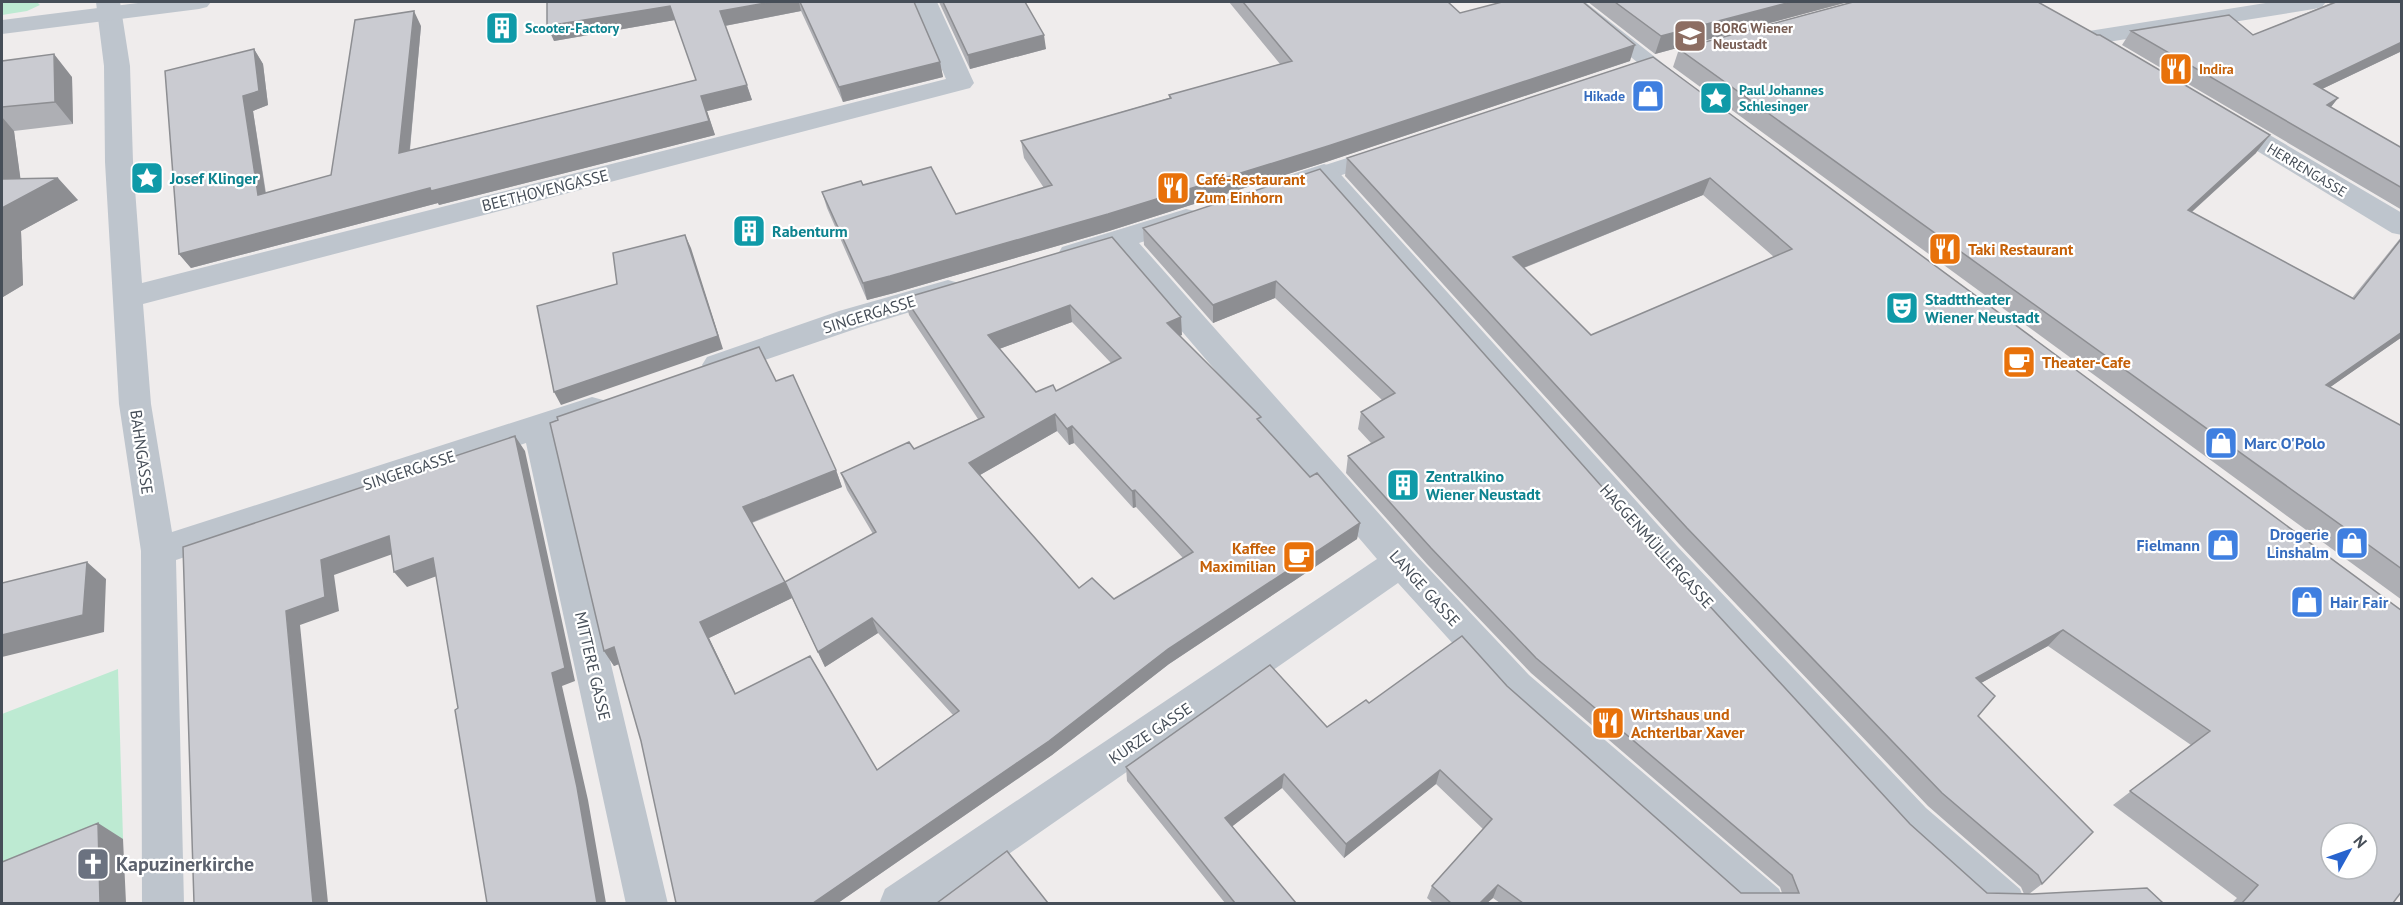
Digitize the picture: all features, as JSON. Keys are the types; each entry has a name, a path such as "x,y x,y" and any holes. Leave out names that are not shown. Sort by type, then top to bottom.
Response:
{"street":[{"path":"2,27 109,7 199,2"},
{"name":"BEETHOVENGASSE","path":"128,297 962,83 925,2"},
{"path":"1573,2 1700,100"},
{"path":"2120,57 2079,32 2306,2"},
{"name":"BAHNGASSE","path":"109,7 117,66 119,162 135,404 158,551 163,903"},
{"name":"HERRENGASSE","path":"2200,105 2402,226"},
{"path":"1256,195 1403,147"},
{"name":"HAGGENMÜLLERGASSE","path":"1324,173 1665,556 1911,822 2005,903"},
{"path":"1042,263 1210,210"},
{"name":"LANGE GASSE","path":"1120,240 1401,562 1516,687 1764,903"},
{"name":"SINGERGASSE","path":"694,373 850,319 975,283"},
{"name":"SINGERGASSE","path":"158,551 616,401"},
{"name":"MITTERE GASSE","path":"539,428 646,903"},
{"name":"KURZE GASSE","path":"900,903 1401,562"}],"green space":[{"path":"2,2 37,2 40,5 27,11 2,15"},
{"path":"118,669 123,839 2,889 2,714"}],"building":[{"path":"547,2 772,2 720,11 747,85 701,96 709,121 431,191 430,188 179,254 165,71 254,49 259,91 243,96 258,195 331,175 355,20 414,11 399,153 696,80 670,6 547,26"},
{"path":"800,2 914,2 940,62 839,87"},
{"path":"943,2 1025,2 1044,35 968,55"},
{"path":"1243,2 1448,2 1460,13 1502,2 1583,2 1635,45 1328,146 1108,214 863,283 822,192 861,181 863,185 931,167 956,214 1052,185 1021,141 1171,98 1169,95 1292,61"},
{"path":"1615,2 1791,2 1661,36"},
{"path":"1853,2 2038,2 2100,35 2270,135 2188,210 2354,299 2402,238 2402,332 2326,385 2402,426 2402,569 1679,49"},
{"path":"2336,2 2402,2 2402,42 2314,84 2338,98 2327,105 2402,148 2402,188 2131,31 2229,15 2253,35"},
{"path":"54,54 55,102 2,107 2,61"},
{"path":"1653,57 2402,611 2402,891 2393,903 2242,903 2258,885 2130,791 2210,731 2063,630 1976,678 1995,696 1978,716 2093,832 2042,884 2038,875 1942,793 1687,528 1347,158","holes":["1710,178 1792,249 1591,335 1513,257"]},
{"path":"2,164 3,179 58,178 2,208"},
{"path":"1320,169 1659,551 1910,824 1987,893 2032,894 2147,888 2163,903 1523,903 1498,885 1480,903 1451,903 1432,886 1492,819 1440,770 1346,844 1284,774 1225,818 1296,903 1235,903 1126,767 1270,665 1327,727 1366,700 1369,703 1462,636 1507,686 1741,893 1799,893 1792,875 1536,658 1431,548 1348,456 1384,437 1361,412 1395,393 1276,281 1213,305 1143,228"},
{"path":"685,235 718,336 554,392 537,306 617,284 613,253"},
{"path":"1112,237 1181,317 1167,323 1261,417 1257,419 1310,477 1317,473 1360,523 1168,649 1049,741 813,903 676,903 641,741 614,647 604,651 550,423 558,420 557,417 759,347 776,381 793,375 836,470 743,507 785,582 876,532 841,473 909,442 914,449 984,417 905,298","holes":["1070,305 1121,358 1056,391 1053,385 1036,392 988,335","1055,414 1067,429 1072,426 1193,552 1114,599 1092,578 1079,588 969,463","785,582 818,652 872,618 959,711 877,770 810,656 735,694 700,622"]},
{"path":"515,436 565,668 552,673 577,787 597,903 487,903 433,558 394,572 389,536 321,560 325,597 286,611 313,903 194,903 183,547"},
{"path":"87,562 83,615 2,635 2,583"},
{"path":"98,823 100,903 2,903 2,862"},
{"path":"1007,851 1048,903 937,903"}],"place":[{"name":"Scooter-Factory","path":"502,28"},
{"name":"BORG Wiener Neustadt","path":"1690,36"},
{"name":"Indira","path":"2176,69"},
{"name":"Hikade","path":"1648,96"},
{"name":"Paul Johannes Schlesinger","path":"1716,98"},
{"name":"Josef Klinger","path":"147,178"},
{"name":"Café-Restaurant Zum Einhorn","path":"1173,188"},
{"name":"Rabenturm","path":"749,231"},
{"name":"Taki Restaurant","path":"1945,249"},
{"name":"Stadttheater Wiener Neustadt","path":"1902,308"},
{"name":"Theater-Cafe","path":"2019,362"},
{"name":"Marc O'Polo","path":"2221,443"},
{"name":"Zentralkino Wiener Neustadt","path":"1403,485"},
{"name":"Drogerie Linshalm","path":"2352,543"},
{"name":"Fielmann","path":"2223,545"},
{"name":"Kaffee Maximilian","path":"1299,557"},
{"name":"Hair Fair","path":"2307,602"},
{"name":"Wirtshaus und Achterlbar Xaver","path":"1608,723"},
{"name":"Kapuzinerkirche","path":"93,864"}]}
